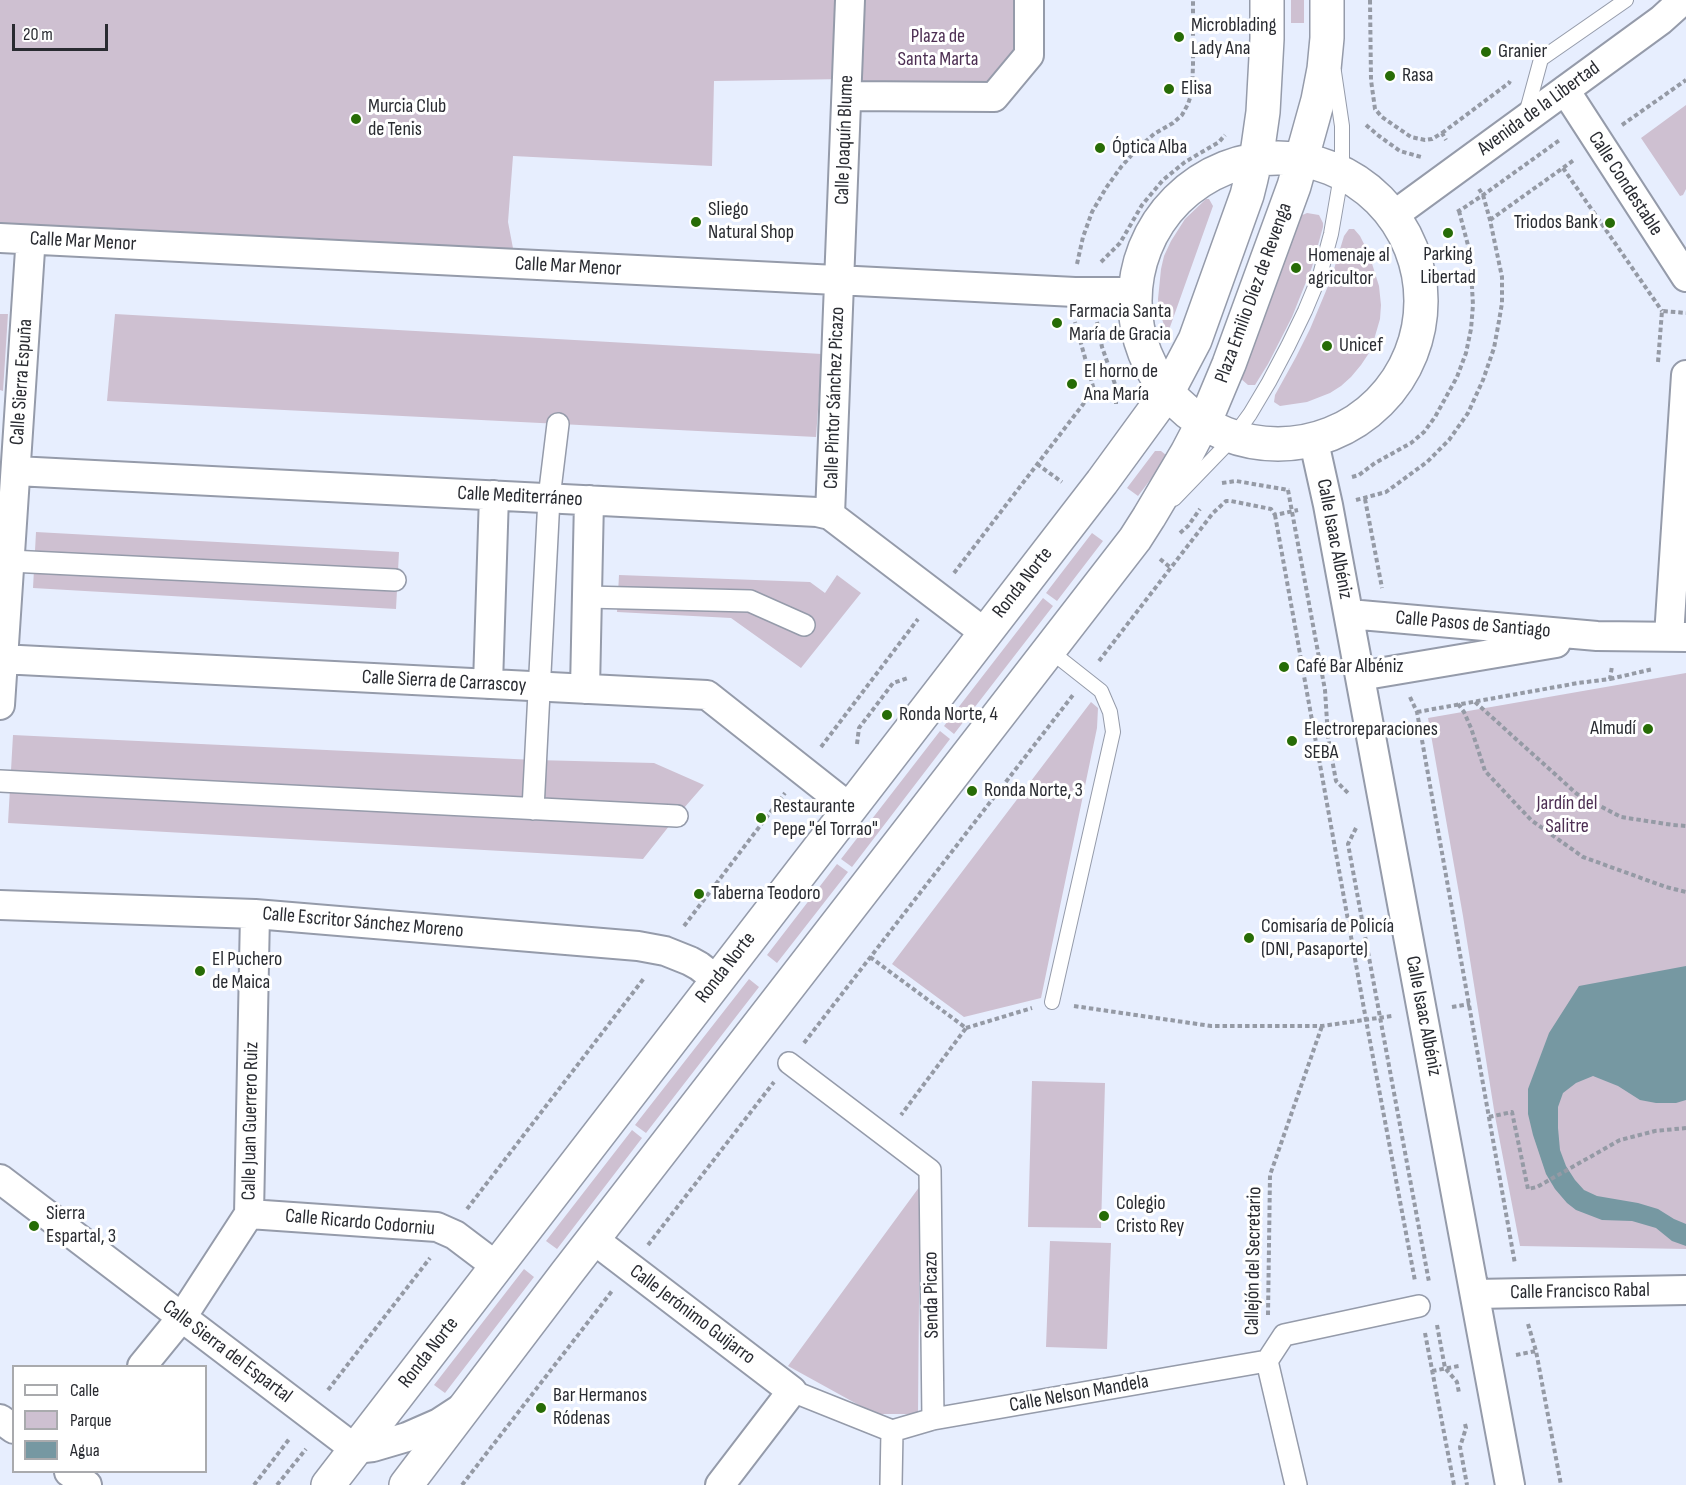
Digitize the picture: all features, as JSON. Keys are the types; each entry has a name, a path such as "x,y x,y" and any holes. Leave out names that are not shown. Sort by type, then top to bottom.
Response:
{"main road":[{"name":"Plaza Emilio Díez de Revenga","path":"1167,393 1195,340 1247,195 1256,160 1263,101 1267,0"},
{"name":"Plaza Emilio Díez de Revenga","path":"1201,425 1229,364 1302,160 1324,69 1327,0"},
{"path":"1302,160 1342,170 1378,196 1394,215 1413,256 1418,279 1417,326 1402,370 1374,407 1356,422 1336,434 1314,442 1291,447 1254,446 1231,440 1201,425 1181,409 1167,393 1152,368 1143,344 1137,292 1141,264 1156,225 1173,202 1193,183 1216,170 1240,162 1302,160"},
{"name":"Ronda Norte","path":"328,1485 1102,482 1167,393"},
{"path":"406,1485 592,1239 1135,539 1174,477 1201,425"}],"street":[{"name":"Calle Joaquín Blume","path":"840,280 850,0"},
{"path":"847,96 994,97 1029,55 1029,0"},
{"name":"Avenida de la Libertad","path":"1394,215 1565,90 1674,17 1683,0"},
{"name":"Calle Condestable","path":"1565,90 1686,277"},
{"name":"Calle Mar Menor","path":"0,238 840,280 1137,292"},
{"name":"Calle Sierra Espuña","path":"0,705 30,250 33,240"},
{"name":"Calle Pintor Sánchez Picazo","path":"830,515 840,280"},
{"path":"1678,637 1686,375"},
{"path":"533,808 549,498 558,424"},
{"name":"Calle Isaac Albéniz","path":"1314,442 1328,505 1510,1485"},
{"name":"Calle Mediterráneo","path":"16,471 589,500 830,515"},
{"path":"488,684 494,495"},
{"path":"585,689 589,500"},
{"path":"830,515 985,633"},
{"path":"10,561 394,580"},
{"path":"587,597 750,601 804,625"},
{"name":"Calle Pasos de Santiago","path":"1348,614 1606,636 1678,637"},
{"name":"Calle Pasos de Santiago","path":"1360,676 1606,636"},
{"name":"Calle Sierra de Carrascoy","path":"2,659 707,695 850,808"},
{"path":"0,781 677,816"},
{"name":"Calle Escritor Sánchez Moreno","path":"0,905 255,914 638,945 665,951 690,961 717,980"},
{"name":"Calle Juan Guerrero Ruiz","path":"143,1365 182,1317 249,1214 255,914"},
{"path":"789,1063 885,1136"},
{"name":"Senda Picazo","path":"885,1136 930,1170 933,1419"},
{"name":"Calle Sierra del Espartal","path":"0,1179 355,1449"},
{"name":"Calle Ricardo Codorniu","path":"249,1214 437,1227 454,1235 496,1266"},
{"name":"Calle Jerónimo Guijarro","path":"592,1239 792,1391"},
{"name":"Calle Francisco Rabal","path":"1475,1294 1686,1290"},
{"path":"1296,1485 1267,1361 1284,1335 1419,1306"},
{"name":"Calle Nelson Mandela","path":"892,1431 933,1419 1267,1361"},
{"path":"720,1485 792,1391 892,1431 891,1485"},
{"path":"355,1449 390,1442 424,1431 467,1404"},
{"path":"48,1485 58,1473"},
{"path":"70,1473 87,1485"}],"lane":[{"path":"1524,120 1541,59 1626,0"},
{"name":"Plaza Emilio Díez de Revenga","path":"1231,440 1269,382 1313,292 1323,266 1331,234 1340,191 1342,126 1327,38"},
{"path":"1135,539 1231,440"},
{"path":"1049,650 1101,691 1110,712 1113,732 1052,1002"}],"path":[{"path":"1275,514 1365,499 1386,492 1427,462 1449,440 1468,413 1494,348 1499,321 1502,278 1483,195 1442,133 1425,140 1411,137 1382,117 1375,109 1371,81 1370,0"},
{"path":"1113,411 1117,403 1116,387 1098,330 1094,292 1095,272 1107,254 1120,243 1142,205 1162,180 1223,138 1228,128"},
{"path":"1563,168 1662,311 1658,370"},
{"path":"1662,311 1686,313"},
{"path":"1288,490 1325,690 1328,737 1336,781 1350,795"},
{"path":"462,1485 1213,513 1226,501 1231,501 1271,509 1275,514 1366,1020 1454,1485"},
{"path":"1606,636 1610,678"},
{"path":"1561,1485 1536,1351 1520,1293 1417,712 1653,669"},
{"path":"1475,702 1577,794 1621,817 1686,826"},
{"path":"1458,704 1471,728 1485,771 1531,820 1583,857 1686,892"},
{"path":"1356,828 1348,844 1430,1287"},
{"path":"870,957 966,1028"},
{"path":"885,1136 966,1028 1052,1002 1211,1026 1322,1026 1470,1004"},
{"name":"Callejón del Secretario","path":"1267,1361 1270,1175 1322,1026"},
{"path":"1490,1117 1512,1112 1528,1189 1537,1187 1620,1140 1655,1131 1686,1128"},
{"path":"1437,1322 1445,1368 1457,1382 1459,1393"},
{"path":"1464,1417 1466,1428 1460,1447 1467,1485"}],"green space":[{"name":"Murcia Club de Tenis","path":"0,0 1029,0 1029,55 994,97 847,96 847,79 714,81 712,166 513,156 508,222 516,264 0,238"},
{"path":"1291,0 1304,0 1304,23 1291,23"},
{"path":"1686,105 1686,189 1680,196 1641,138"},
{"path":"1206,199 1209,199 1213,206 1170,327 1165,328 1158,299 1164,256 1185,219"},
{"path":"1307,213 1319,215 1323,223 1312,267 1292,317 1268,364 1255,385 1248,385 1240,378 1298,217"},
{"path":"1349,229 1354,229 1360,236 1369,254 1379,286 1380,319 1371,350 1351,377 1330,393 1307,402 1280,406 1274,402 1275,395 1310,329 1331,279 1344,236"},
{"path":"0,314 8,314 3,391 0,390"},
{"path":"115,314 822,354 816,437 107,401"},
{"path":"1155,451 1161,451 1166,455 1166,459 1138,496 1127,488"},
{"path":"36,532 399,552 396,609 33,588"},
{"path":"1092,533 1103,541 1057,601 1046,593"},
{"path":"619,575 810,582 825,593 837,575 861,593 801,668 731,618 617,612"},
{"path":"1043,598 1053,606 954,734 944,726"},
{"name":"Jardín del Salitre","path":"1686,673 1686,1249 1520,1246 1495,1116 1428,718"},
{"path":"1091,702 1098,708 1097,728 1041,998 964,1017 892,964"},
{"path":"940,731 950,739 852,867 841,859"},
{"path":"13,735 535,760 654,763 704,785 643,859 8,823"},
{"path":"837,864 848,872 777,963 767,955"},
{"path":"749,979 759,987 646,1133 635,1125"},
{"path":"1032,1081 1105,1083 1101,1228 1028,1227"},
{"path":"632,1130 642,1138 557,1249 546,1241"},
{"path":"920,1186 918,1414 875,1414 788,1366"},
{"path":"1050,1241 1111,1243 1107,1349 1046,1347"},
{"path":"524,1269 534,1277 445,1393 434,1385"}],"water":[{"path":"1686,966 1686,1100 1676,1103 1656,1103 1640,1100 1618,1086 1593,1076 1576,1083 1563,1093 1558,1107 1558,1128 1560,1150 1566,1166 1584,1190 1597,1196 1658,1209 1686,1224 1686,1246 1672,1241 1656,1228 1632,1221 1602,1220 1576,1210 1567,1203 1546,1174 1528,1114 1528,1089 1549,1033 1579,986"}],"place":[{"name":"Microblading Lady Ana","path":"1179,37"},
{"name":"Granier","path":"1486,52"},
{"name":"Rasa","path":"1390,76"},
{"name":"Elisa","path":"1169,89"},
{"name":"Murcia Club de Tenis","path":"356,119"},
{"name":"Óptica Alba","path":"1100,148"},
{"name":"Sliego Natural Shop","path":"696,222"},
{"name":"Triodos Bank","path":"1610,223"},
{"name":"Parking Libertad","path":"1448,233"},
{"name":"Homenaje al agricultor","path":"1296,268"},
{"name":"Farmacia Santa María de Gracia","path":"1057,323"},
{"name":"Unicef","path":"1327,346"},
{"name":"El horno de Ana María","path":"1072,384"},
{"name":"Café Bar Albéniz","path":"1284,667"},
{"name":"Ronda Norte, 4","path":"887,715"},
{"name":"Almudí","path":"1648,729"},
{"name":"Electroreparaciones SEBA","path":"1292,741"},
{"name":"Ronda Norte, 3","path":"972,791"},
{"name":"Restaurante Pepe \"el Torrao\"","path":"761,818"},
{"name":"Taberna Teodoro","path":"699,894"},
{"name":"Comisaría de Policía (DNI, Pasaporte)","path":"1249,938"},
{"name":"El Puchero de Maica","path":"200,971"},
{"name":"Colegio Cristo Rey","path":"1104,1216"},
{"name":"Sierra Espartal, 3","path":"34,1226"},
{"name":"Bar Hermanos Ródenas","path":"541,1408"}],"park label":[{"name":"Plaza de Santa Marta","path":"938,48"}]}
